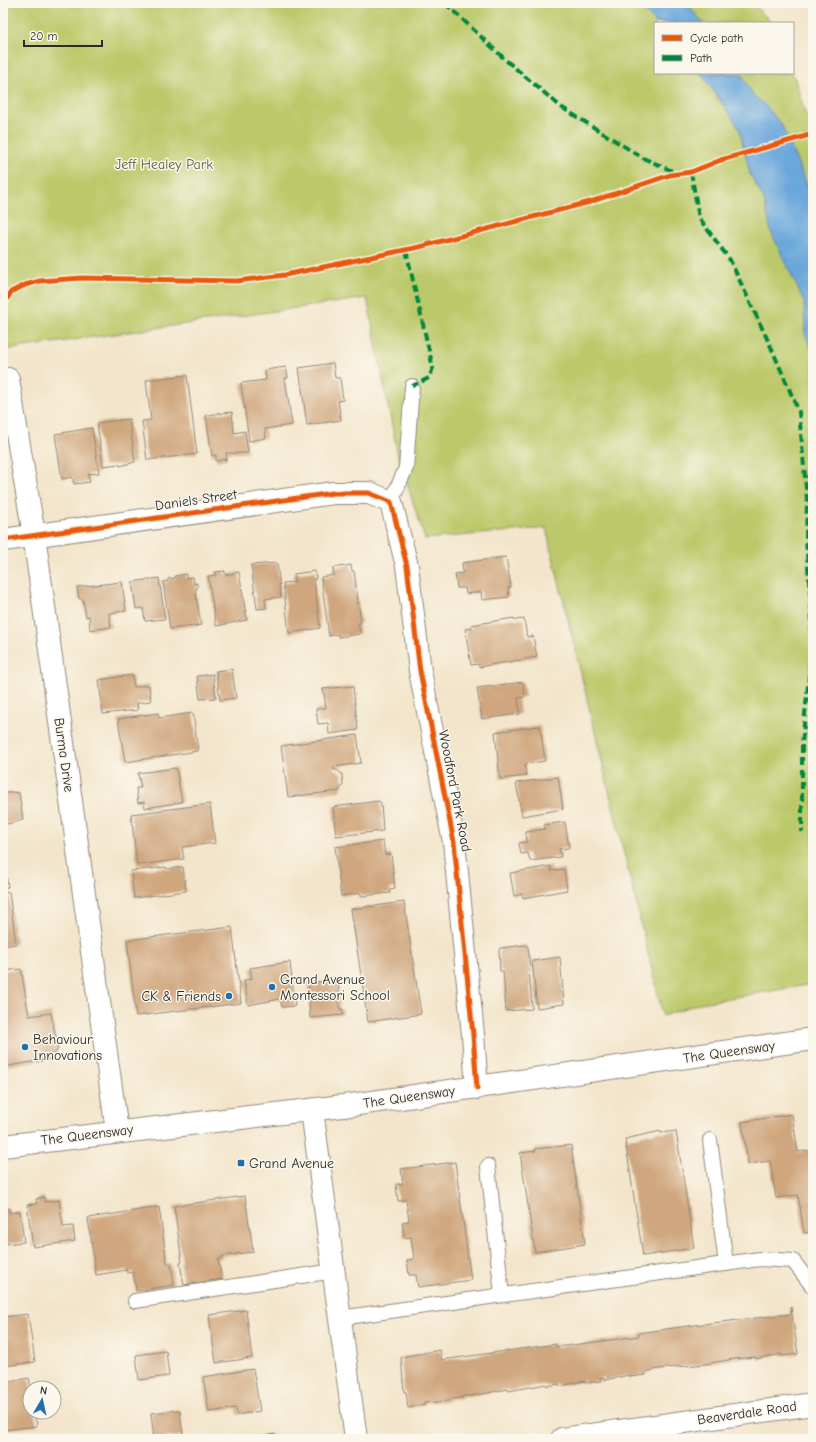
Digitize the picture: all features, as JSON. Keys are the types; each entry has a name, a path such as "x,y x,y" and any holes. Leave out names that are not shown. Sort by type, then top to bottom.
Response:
{"street":[{"name":"Burma Drive","path":"8,379 34,535 117,1131"},
{"name":"Daniels Street","path":"3,540 334,492 369,493 390,502"},
{"name":"Woodford Park Road","path":"390,502 407,566 420,671 454,842 472,1028 476,1088"},
{"name":"The Queensway","path":"3,1146 117,1131 312,1110 476,1088 813,1039"},
{"path":"312,1110 356,1439"},
{"name":"Beaverdale Road","path":"562,1439 813,1404"}],"lane":[{"path":"390,502 406,468 412,386"},
{"path":"710,1140 726,1264"},
{"path":"488,1166 502,1295"},
{"path":"340,1318 760,1259 792,1261 813,1287"},
{"path":"135,1301 334,1271"}],"green space":[{"name":"Jeff Healey Park","path":"3,3 752,3 771,22 654,22 654,74 793,74 807,119 813,118 813,984 700,1003 663,1016 546,528 425,539 398,456 367,298 3,350"}],"water":[{"path":"637,3 687,3 702,22 655,22"},
{"path":"702,74 742,74 752,94 767,107 781,124 808,187 813,205 813,354 805,334 804,301 771,232 764,200 750,174 739,128"}],"building":[{"path":"333,363 335,378 340,378 343,400 338,401 341,420 307,425 299,368"},
{"path":"286,367 288,378 285,378 292,425 265,429 266,438 249,441 241,383 266,380 265,370"},
{"path":"187,375 197,454 147,460 142,421 151,420 146,380"},
{"path":"232,412 234,433 245,431 248,453 226,453 227,459 216,461 216,455 212,456 206,415"},
{"path":"129,419 135,462 120,466 119,464 103,466 97,423"},
{"path":"92,428 99,473 88,474 90,482 74,484 72,477 62,479 55,434"},
{"path":"506,557 511,587 508,588 509,597 482,600 481,592 466,594 465,588 457,588 455,574 463,573 462,563"},
{"path":"277,563 281,597 265,599 266,608 257,609 251,565"},
{"path":"351,565 352,571 354,571 361,623 358,623 360,634 338,637 338,634 329,636 321,577 334,575 333,568"},
{"path":"225,571 225,575 239,572 247,620 216,626 208,576 216,575 215,572"},
{"path":"315,571 316,579 314,579 320,628 289,633 283,583 295,582 294,574"},
{"path":"186,574 186,578 193,577 194,584 197,583 197,589 195,589 201,625 170,629 163,582 168,581 168,579 175,578 175,576"},
{"path":"159,578 165,619 145,621 143,608 136,609 132,582"},
{"path":"122,582 126,611 109,613 111,627 90,630 89,616 86,617 83,599 79,599 77,587"},
{"path":"514,618 515,620 524,619 527,637 533,636 537,657 479,667 479,664 471,665 465,629 472,628 471,625"},
{"path":"232,669 236,698 220,700 216,671"},
{"path":"213,674 216,698 200,699 197,676"},
{"path":"132,675 134,687 149,685 151,701 137,703 138,710 103,714 99,680"},
{"path":"523,682 525,697 518,698 520,714 482,719 477,688"},
{"path":"353,686 358,730 329,734 328,723 318,724 316,709 326,708 323,689"},
{"path":"158,713 159,718 193,713 198,751 125,762 118,719"},
{"path":"540,726 545,761 525,764 526,776 500,779 495,732"},
{"path":"357,735 361,763 333,767 334,770 337,770 342,774 343,785 339,791 288,797 281,746"},
{"path":"176,768 182,802 145,808 144,802 138,803 136,788 141,788 138,773"},
{"path":"558,777 563,809 522,816 516,783"},
{"path":"12,792 19,793 23,820 3,825 3,794"},
{"path":"379,801 381,803 383,831 336,836 333,807"},
{"path":"210,804 215,843 182,847 184,859 137,865 131,814"},
{"path":"565,822 569,848 559,849 561,857 530,861 528,853 521,854 519,843 527,842 526,832 545,829 544,825"},
{"path":"383,841 385,855 391,854 395,888 390,889 390,893 361,896 361,893 341,896 335,847"},
{"path":"3,856 8,887 3,888"},
{"path":"551,866 551,871 564,869 567,890 523,898 522,894 514,896 510,873"},
{"path":"166,867 167,869 183,867 186,891 134,898 131,871"},
{"path":"9,892 16,944 3,946 3,893"},
{"path":"404,902 421,1014 368,1022 351,909"},
{"path":"232,927 241,1003 136,1016 127,940"},
{"path":"525,945 528,947 532,1009 506,1011 503,971 500,971 499,950 500,948"},
{"path":"560,957 564,1004 537,1008 532,961"},
{"path":"290,962 295,1006 282,1007 280,999 248,1005 244,980 252,979 250,968"},
{"path":"21,969 29,1016 51,1013 58,1049 51,1059 8,1066 3,1037 3,971"},
{"path":"338,980 340,1010 343,1009 343,1015 310,1018 308,983"},
{"path":"792,1114 798,1152 813,1150 813,1232 804,1233 798,1195 776,1198 770,1161 748,1164 742,1122"},
{"path":"661,1131 661,1133 676,1131 694,1248 643,1256 625,1139"},
{"path":"571,1145 585,1244 535,1252 520,1153 536,1151 535,1149"},
{"path":"455,1162 471,1280 418,1287 416,1275 409,1275 407,1260 414,1259 411,1237 404,1238 402,1222 409,1221 406,1200 398,1201 396,1184 403,1184 401,1169"},
{"path":"245,1196 253,1252 222,1256 222,1258 218,1259 222,1279 184,1285 180,1263 182,1262 174,1206"},
{"path":"44,1197 45,1202 59,1200 63,1227 73,1226 75,1241 33,1247 27,1205 37,1204 36,1199"},
{"path":"159,1207 167,1264 171,1264 174,1285 136,1291 133,1272 127,1273 127,1270 96,1275 88,1218"},
{"path":"3,1208 9,1208 9,1213 20,1211 24,1242 3,1244"},
{"path":"790,1307 798,1354 782,1356 782,1354 756,1359 756,1357 734,1359 658,1369 646,1372 646,1375 629,1377 629,1375 604,1380 604,1377 600,1378 601,1381 585,1383 585,1381 560,1386 559,1384 547,1386 546,1384 509,1391 508,1389 471,1396 462,1396 462,1398 449,1399 449,1401 424,1403 425,1405 408,1408 406,1392 404,1392 401,1357 440,1350 442,1360 556,1344 556,1347 596,1342 639,1336 639,1333 791,1314"},
{"path":"246,1310 252,1358 216,1363 209,1315"},
{"path":"28,1314 35,1362 3,1366 3,1317"},
{"path":"166,1351 169,1376 139,1380 136,1355"},
{"path":"253,1369 260,1411 237,1415 236,1408 209,1412 203,1377"},
{"path":"29,1378 29,1380 22,1380 22,1420 36,1420 37,1426 3,1430 3,1383"},
{"path":"180,1410 183,1436 154,1439 151,1413"},
{"path":"275,1434 275,1439 247,1439 247,1438"}],"marked path":[{"path":"445,3 508,62 561,107 643,158 677,173"},
{"path":"691,172 699,218 730,260 771,347 799,412 807,499 806,540 812,620 809,675 802,744 802,832"},
{"path":"406,250 433,368 429,378 412,386"}],"cycle path":[{"path":"3,306 11,292 25,285 40,281 82,278 237,281 285,275 419,247 590,202 670,175 691,172 721,160 813,134"},
{"path":"3,540 333,493 369,493 391,502 407,566 420,671 454,842 477,1088"}],"place":[{"name":"Grand Avenue Montessori School","path":"272,987"},
{"name":"CK & Friends","path":"229,996"},
{"name":"Behaviour Innovations","path":"25,1047"},
{"name":"Grand Avenue","path":"241,1163"}]}
